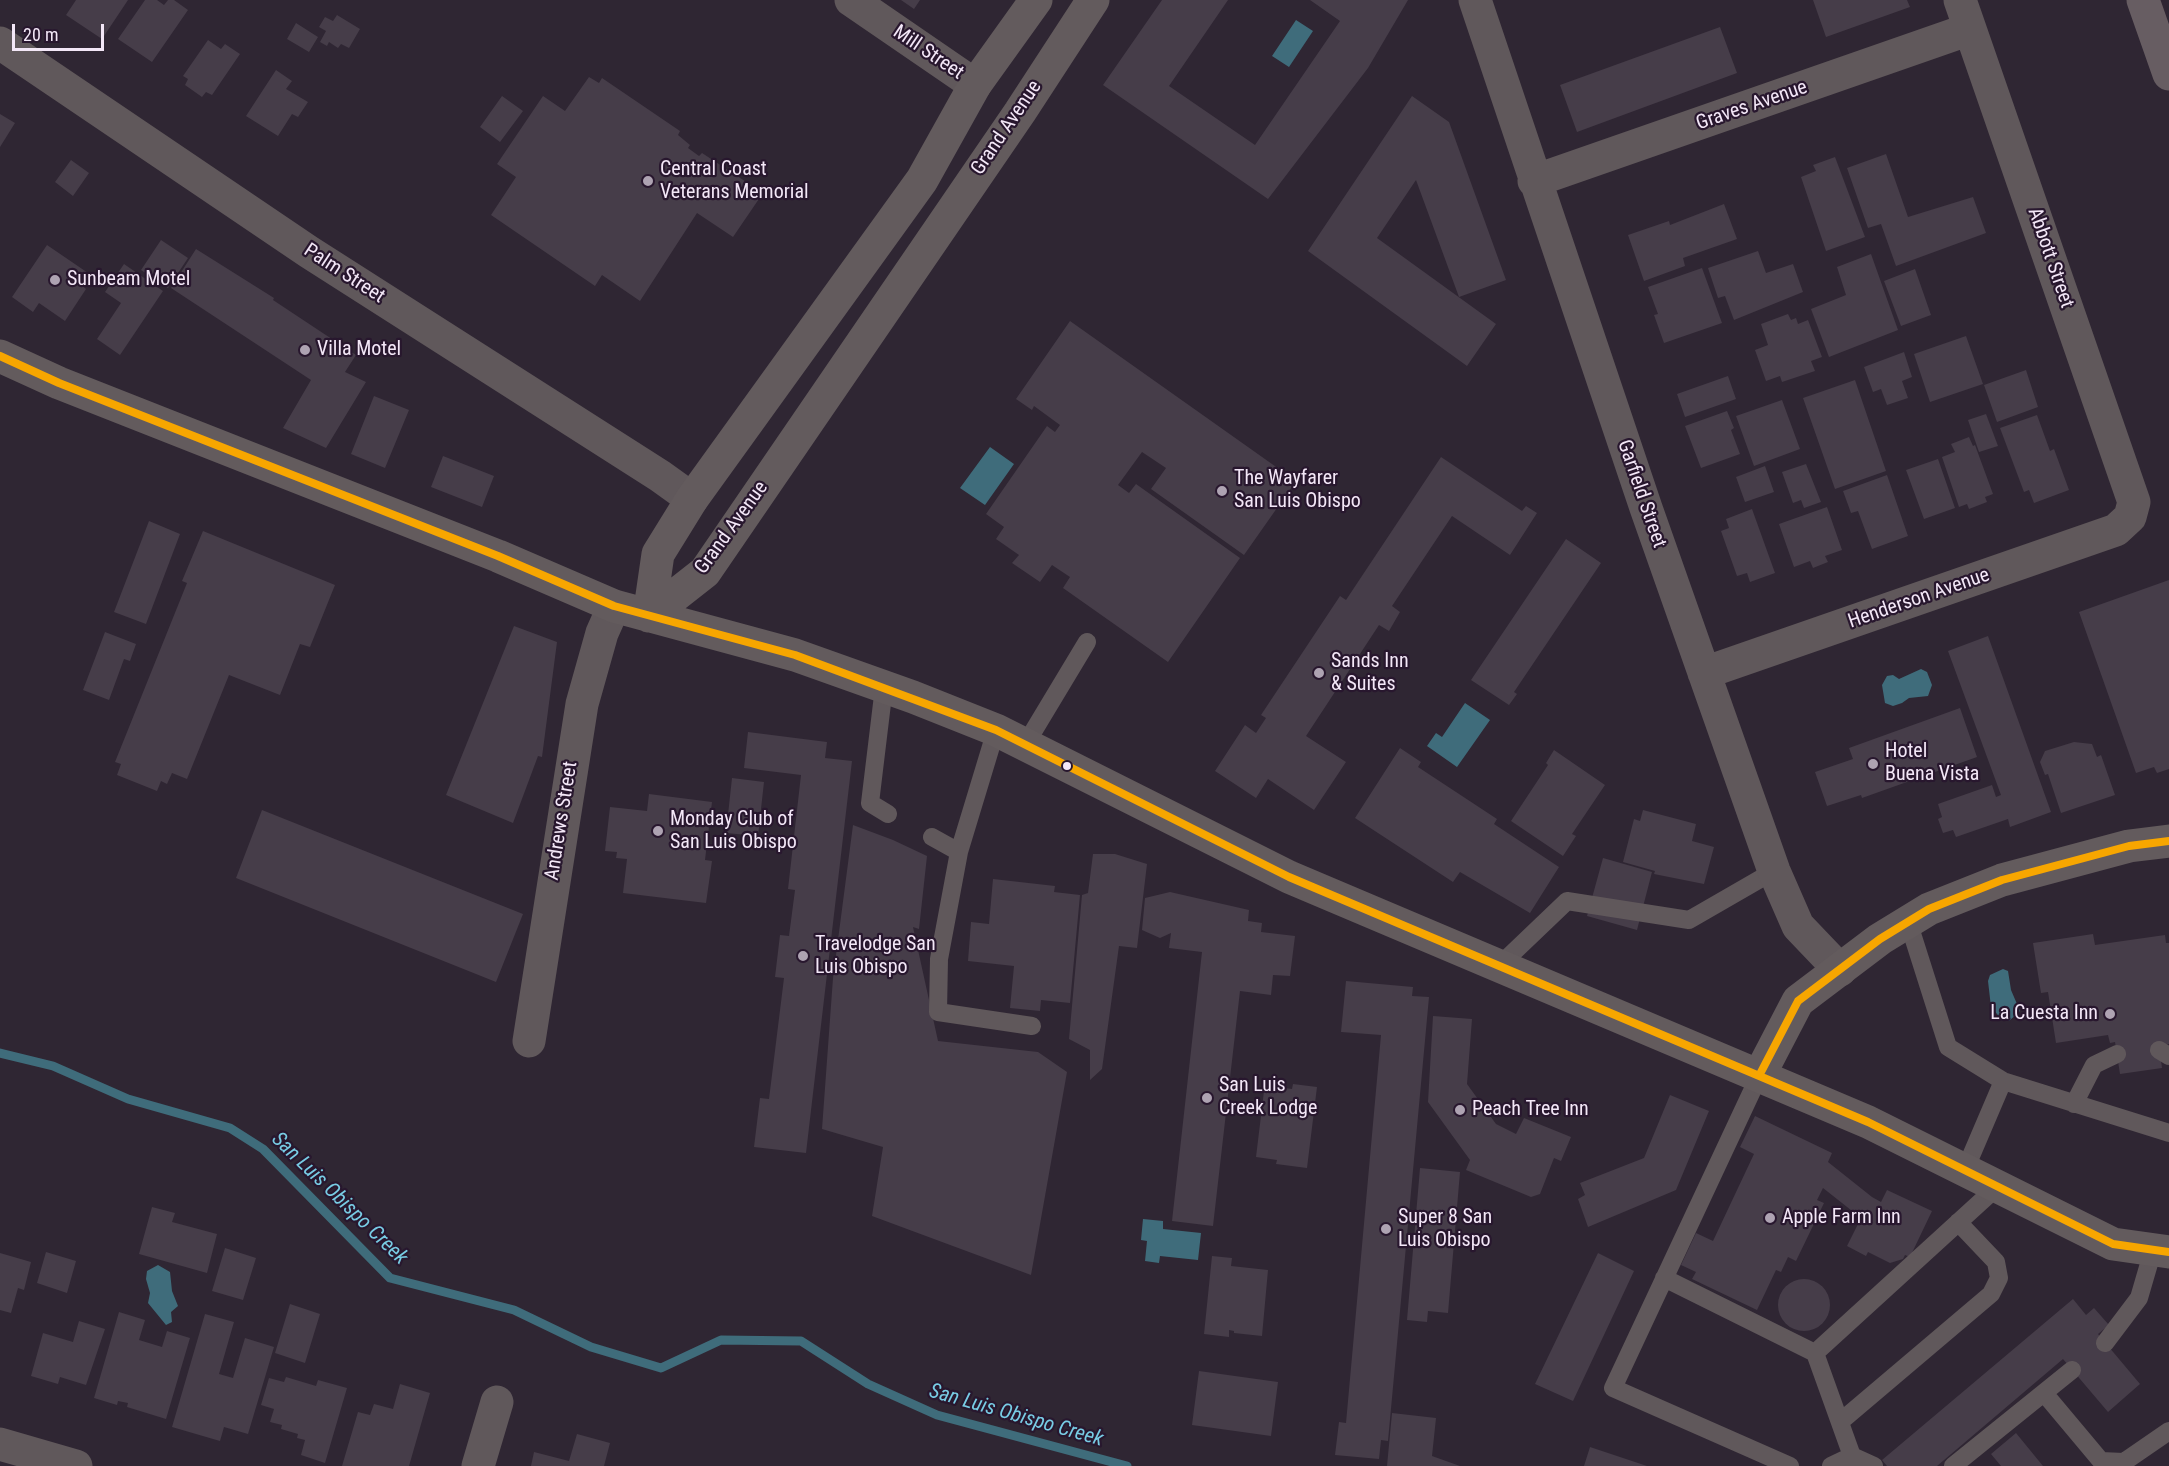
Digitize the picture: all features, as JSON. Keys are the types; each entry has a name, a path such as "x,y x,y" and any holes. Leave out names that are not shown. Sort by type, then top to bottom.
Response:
{"highway":[{"path":"2143,0 2169,74"}],"street":[{"name":"Mill Street","path":"851,0 975,85"},
{"path":"649,616 658,554 692,499 922,180 975,85 1036,0"},
{"name":"Grand Avenue","path":"649,616 705,572 1020,112 1093,0"},
{"name":"Garfield Street","path":"1475,0 1534,182 1774,871 1798,926 1840,970"},
{"name":"Graves Avenue","path":"1534,182 1965,15"},
{"name":"Abbott Street","path":"1965,15 2134,502 2130,517"},
{"name":"Palm Street","path":"0,43 309,252 660,476 692,499"},
{"path":"975,85 1020,112"},
{"path":"0,356 69,387 498,556 614,606 795,655 996,730 1289,877 1760,1074 1868,1122 2113,1244 2161,1251"},
{"name":"Henderson Avenue","path":"1704,674 2116,530 2130,517"},
{"name":"Andrews Street","path":"529,1041 582,704 602,633 614,606"},
{"path":"1760,1074 1798,1001 1908,921 1929,909 2002,880 2129,846 2169,841"},
{"path":"478,1466 497,1402"},
{"path":"0,1444 76,1466"}],"lane":[{"path":"1025,745 1087,642"},
{"path":"884,687 870,803 888,814"},
{"path":"996,730 959,852 939,959 938,1012 1032,1026"},
{"path":"932,837 959,852"},
{"path":"1499,966 1567,901 1689,920 1774,871"},
{"path":"1908,921 1948,1047 2003,1081 2169,1133"},
{"path":"2074,1104 2094,1065 2117,1054"},
{"path":"1760,1074 1613,1388 1791,1466"},
{"path":"1965,1170 2003,1081"},
{"path":"1815,1353 1997,1187"},
{"path":"1840,1422 1990,1294 1999,1278 1996,1262 1958,1222"},
{"path":"2105,1343 2139,1298 2161,1251"},
{"path":"1664,1278 1815,1353 1852,1456 1874,1466"},
{"path":"1953,1466 2072,1370"},
{"path":"2044,1393 2101,1461 2124,1462 2169,1431"},
{"path":"1830,1466 1852,1456"}],"water":[{"path":"1296,20 1313,31 1289,67 1272,56"},
{"path":"990,447 1014,464 985,505 960,488"},
{"path":"1921,669 1927,672 1932,685 1928,696 1909,698 1893,706 1885,703 1882,685 1887,676 1893,675 1899,679"},
{"path":"1465,703 1490,720 1457,767 1427,746 1436,733 1442,737"},
{"path":"2003,969 2008,971 2011,990 2020,1011 2009,1021 2003,1021 1991,1007 1988,981 1990,975"},
{"path":"1143,1219 1163,1221 1163,1229 1201,1233 1198,1260 1160,1256 1159,1263 1145,1261 1147,1241 1141,1240"},
{"path":"158,1265 170,1272 172,1291 178,1306 171,1312 172,1322 166,1325 148,1303 150,1293 146,1279 147,1271"}],"building":[{"path":"76,0 128,0 102,39 66,15"},
{"path":"145,0 157,0 164,5 168,0 174,0 188,10 152,62 118,39"},
{"path":"901,0 920,0 914,9"},
{"path":"1162,0 1228,0 1169,86 1255,145 1340,21 1310,0 1408,0 1368,68 1268,199 1103,85"},
{"path":"1813,0 1907,0 1910,7 1826,37"},
{"path":"337,15 360,29 349,48 341,44 338,48 329,42 327,46 320,42 326,31 319,27 325,17 333,21"},
{"path":"296,23 318,37 309,52 287,39"},
{"path":"1720,27 1737,73 1577,132 1560,85"},
{"path":"208,40 221,49 225,44 240,54 212,95 206,92 202,97 185,85 188,79 183,76"},
{"path":"276,70 292,81 286,89 308,102 298,117 292,114 278,136 246,116"},
{"path":"589,77 599,83 602,78 680,131 678,135 690,145 688,148 699,156 702,153 763,193 733,237 697,213 640,301 602,275 595,286 491,215 516,177 497,164 543,96 565,111"},
{"path":"502,96 523,111 500,142 480,127"},
{"path":"1412,96 1449,122 1506,280 1459,297 1416,180 1377,238 1496,324 1467,366 1308,251"},
{"path":"0,114 15,123 0,147"},
{"path":"1886,154 1908,217 1973,197 1986,233 1896,266 1881,224 1868,228 1847,168"},
{"path":"1835,157 1865,237 1826,251 1801,177 1816,171 1813,165"},
{"path":"71,160 89,173 73,196 55,182"},
{"path":"1724,204 1737,239 1683,258 1685,266 1644,281 1628,235 1669,221 1670,225"},
{"path":"161,240 188,258 168,288 141,270"},
{"name":"Sunbeam Motel","path":"47,245 91,275 83,286 86,289 65,321 39,303 33,312 12,297"},
{"name":"Villa Motel","path":"196,249 274,298 273,300 356,355 345,372 366,382 326,448 283,428 311,380 171,288"},
{"path":"1758,251 1766,273 1793,264 1803,292 1734,320 1725,296 1718,298 1708,268"},
{"path":"1871,254 1898,330 1829,357 1811,309 1846,295 1837,267"},
{"path":"124,264 163,291 120,355 97,339 121,303 105,292"},
{"path":"1702,268 1722,323 1664,343 1654,315 1658,314 1648,287"},
{"path":"1915,269 1931,315 1901,326 1884,281"},
{"path":"1788,314 1791,320 1796,318 1798,324 1808,320 1822,357 1811,361 1815,371 1782,382 1780,376 1766,381 1755,350 1768,345 1761,324"},
{"name":"The Wayfarer San Luis Obispo","path":"1070,321 1296,481 1244,555 1151,489 1166,468 1142,452 1118,485 1129,493 1136,484 1240,558 1168,662 1063,588 1070,577 1052,565 1040,582 1012,563 1019,555 996,539 1004,527 986,514 1047,426 1055,432 1060,425 1034,406 1032,410 1016,399"},
{"path":"1966,336 1983,384 1930,402 1914,354"},
{"path":"1904,352 1912,377 1902,381 1908,398 1887,405 1881,389 1873,392 1864,367"},
{"path":"2026,370 2038,407 1997,422 1984,385"},
{"path":"1728,376 1736,399 1685,417 1677,394"},
{"path":"1855,380 1886,471 1835,489 1803,398"},
{"path":"374,396 409,410 385,468 351,454"},
{"path":"1782,400 1800,449 1754,466 1736,416"},
{"path":"1727,411 1740,454 1701,468 1685,426"},
{"path":"1986,414 1998,446 1979,452 1968,420"},
{"path":"2037,415 2050,451 2054,449 2069,490 2034,503 2029,490 2024,492 2000,428"},
{"path":"1969,437 1973,446 1975,445 1993,494 1985,497 1987,502 1969,509 1967,504 1959,507 1942,457 1955,452 1951,444"},
{"path":"443,456 494,476 482,507 431,487"},
{"name":"Sands Inn & Suites","path":"1441,457 1522,511 1526,506 1537,513 1510,555 1452,516 1392,606 1400,612 1389,631 1379,625 1306,736 1346,762 1314,810 1268,779 1256,798 1215,771 1245,725 1256,733 1266,718 1261,715 1340,596 1346,600"},
{"path":"1938,459 1955,508 1924,519 1906,470"},
{"path":"1806,464 1821,502 1804,508 1801,500 1793,503 1782,472"},
{"path":"1765,466 1774,492 1745,502 1736,477"},
{"path":"1887,475 1908,536 1872,549 1858,511 1851,513 1843,491"},
{"path":"1827,507 1842,550 1825,556 1828,562 1813,568 1810,561 1794,567 1779,524"},
{"path":"1752,509 1775,573 1750,582 1747,573 1737,576 1721,531 1729,528 1726,519"},
{"path":"149,521 180,534 146,624 114,612"},
{"path":"203,531 335,585 310,647 300,644 280,695 229,675 187,779 172,773 167,784 161,781 157,791 117,775 121,764 115,762 187,583 182,581"},
{"path":"1566,539 1601,563 1514,692 1517,694 1509,705 1471,680"},
{"path":"2169,580 2169,769 2157,773 2154,767 2136,773 2079,612"},
{"path":"514,626 557,642 542,757 538,756 513,823 446,795"},
{"path":"105,632 136,644 130,661 124,659 109,700 83,690"},
{"path":"1988,636 2051,812 2010,827 2008,819 1956,837 1953,830 1943,833 1938,819 1942,817 1938,804 1992,785 1996,797 2001,795 1948,651"},
{"path":"1960,708 1977,757 1862,798 1861,795 1827,806 1815,772 1853,759 1849,748"},
{"name":"Travelodge San Luis Obispo","path":"748,732 827,742 825,758 852,761 806,1153 754,1147 760,1098 769,1099 784,978 775,977 780,935 789,936 795,890 788,889 801,775 744,768"},
{"path":"2074,742 2092,744 2097,757 2101,755 2115,795 2061,813 2048,774 2045,775 2040,762 2045,751"},
{"path":"1400,748 1421,762 1418,767 1497,819 1494,824 1559,867 1530,913 1460,872 1453,882 1355,818"},
{"path":"1554,750 1605,785 1572,834 1576,836 1563,856 1511,821 1548,765 1546,763"},
{"path":"732,778 764,782 758,836 726,833"},
{"name":"Monday Club of San Luis Obispo","path":"649,794 712,802 705,860 712,861 706,903 623,893 627,859 616,858 617,852 605,851 610,807 647,811"},
{"path":"262,810 523,914 496,982 236,878"},
{"path":"1643,810 1696,824 1692,841 1714,847 1704,884 1654,874 1655,871 1623,862 1634,819 1640,821"},
{"path":"853,825 927,856 919,929 913,927 938,1041 1038,1052 1067,1072 1031,1275 872,1216 883,1147 822,1129 833,978"},
{"path":"1093,854 1115,854 1147,864 1137,948 1119,946 1102,1069 1090,1080 1090,1050 1069,1039 1082,895 1088,893"},
{"path":"1603,858 1652,872 1637,930 1587,916"},
{"path":"993,879 1055,886 1054,892 1080,895 1070,1003 1041,1000 1040,1011 1010,1008 1014,966 968,961 971,922 989,924"},
{"name":"San Luis Creek Lodge","path":"1170,892 1249,910 1248,921 1262,923 1261,932 1295,936 1290,976 1273,975 1271,995 1240,991 1213,1226 1172,1221 1202,952 1169,948 1171,933 1160,938 1142,930 1145,898"},
{"name":"La Cuesta Inn","path":"2093,934 2095,945 2165,935 2166,943 2169,943 2169,1044 2159,1046 2162,1068 2120,1074 2115,1042 2110,1043 2108,1035 2056,1043 2048,992 2041,993 2033,943"},
{"name":"Super 8 San Luis Obispo","path":"1346,981 1413,987 1412,996 1429,997 1388,1441 1381,1440 1379,1459 1335,1455 1339,1422 1346,1423 1381,1035 1341,1032"},
{"name":"Peach Tree Inn","path":"1433,1016 1472,1019 1467,1084 1496,1124 1516,1134 1524,1118 1571,1137 1561,1161 1554,1158 1540,1194 1531,1197 1466,1170 1470,1160 1428,1102"},
{"path":"1293,1084 1317,1087 1307,1168 1276,1164 1277,1160 1256,1157 1264,1091 1283,1093 1284,1088 1292,1089"},
{"name":"Peach Tree Inn","path":"1670,1095 1709,1111 1676,1190 1588,1227 1578,1199 1585,1195 1580,1183 1644,1158"},
{"name":"Apple Farm Inn","path":"1755,1116 1832,1153 1828,1162 1881,1202 1887,1190 1932,1211 1910,1257 1905,1255 1903,1259 1890,1263 1868,1252 1866,1256 1847,1246 1861,1218 1823,1188 1817,1200 1824,1203 1796,1261 1788,1257 1781,1272 1776,1270 1757,1310 1692,1279 1696,1272 1681,1265 1696,1233 1713,1241 1754,1154 1740,1147"},
{"name":"Peach Tree Inn","path":"1420,1168 1460,1172 1448,1313 1428,1311 1427,1322 1407,1320"},
{"path":"152,1207 175,1213 172,1222 217,1234 207,1273 139,1254"},
{"path":"225,1248 256,1258 243,1300 212,1291"},
{"path":"46,1252 76,1261 67,1293 37,1283"},
{"path":"0,1253 31,1262 24,1290 18,1288 11,1313 0,1310"},
{"path":"1598,1253 1634,1271 1573,1401 1535,1384"},
{"path":"1212,1256 1232,1258 1231,1266 1268,1270 1262,1336 1234,1333 1229,1330 1229,1337 1204,1334"},
{"path":"1799,1279 1809,1279 1823,1286 1830,1305 1823,1324 1809,1331 1799,1331 1789,1327 1782,1320 1778,1310 1778,1300 1782,1290 1789,1283"},
{"path":"2073,1299 2086,1315 2094,1308 2109,1325 2098,1334 2140,1384 2108,1412 2063,1359 1937,1466 1887,1466 1882,1460"},
{"path":"290,1304 320,1314 305,1363 275,1353"},
{"path":"119,1312 145,1320 139,1340 162,1347 167,1331 190,1338 166,1419 127,1407 128,1403 118,1401 117,1405 94,1398"},
{"path":"205,1314 234,1322 219,1374 233,1378 245,1338 274,1347 248,1434 224,1427 220,1441 172,1427"},
{"path":"79,1321 105,1329 86,1385 60,1377 58,1384 31,1376 43,1333 73,1342"},
{"path":"1199,1371 1278,1382 1271,1436 1192,1425"},
{"path":"286,1377 316,1386 318,1380 347,1388 325,1463 301,1455 305,1440 297,1438 298,1434 281,1429 282,1425 270,1422 274,1409 261,1405 269,1378 284,1382"},
{"path":"400,1384 430,1393 409,1466 342,1466 358,1412 370,1415 374,1404 393,1409"},
{"path":"1392,1413 1436,1418 1432,1456 1460,1466 1387,1466"},
{"path":"2016,1433 2043,1466 2001,1466 1991,1454"},
{"path":"577,1434 610,1443 604,1466 531,1466 534,1452 569,1461"},
{"path":"1590,1447 1647,1466 1584,1466"}],"waterway":[{"name":"San Luis Obispo Creek","path":"0,1053 53,1066 128,1099 230,1128 263,1149 390,1278 514,1310 591,1347 661,1368 721,1340 801,1341 868,1384 937,1415 1127,1466"}],"transit line":[{"path":"0,356 59,383 498,556 614,606 795,655 996,730 1289,877 1868,1122 2113,1244 2169,1252"},
{"path":"1760,1074 1798,1001 1880,939 1929,909 2002,880 2129,846 2169,841"}],"place":[{"name":"Central Coast Veterans Memorial","path":"648,181"},
{"name":"Sunbeam Motel","path":"55,280"},
{"name":"Villa Motel","path":"305,350"},
{"name":"The Wayfarer San Luis Obispo","path":"1222,491"},
{"name":"Sands Inn & Suites","path":"1319,673"},
{"name":"Hotel Buena Vista","path":"1873,764"},
{"name":"Monday Club of San Luis Obispo","path":"658,831"},
{"name":"Travelodge San Luis Obispo","path":"803,956"},
{"name":"La Cuesta Inn","path":"2110,1014"},
{"name":"San Luis Creek Lodge","path":"1207,1098"},
{"name":"Peach Tree Inn","path":"1460,1110"},
{"name":"Apple Farm Inn","path":"1770,1218"},
{"name":"Super 8 San Luis Obispo","path":"1386,1229"}]}
